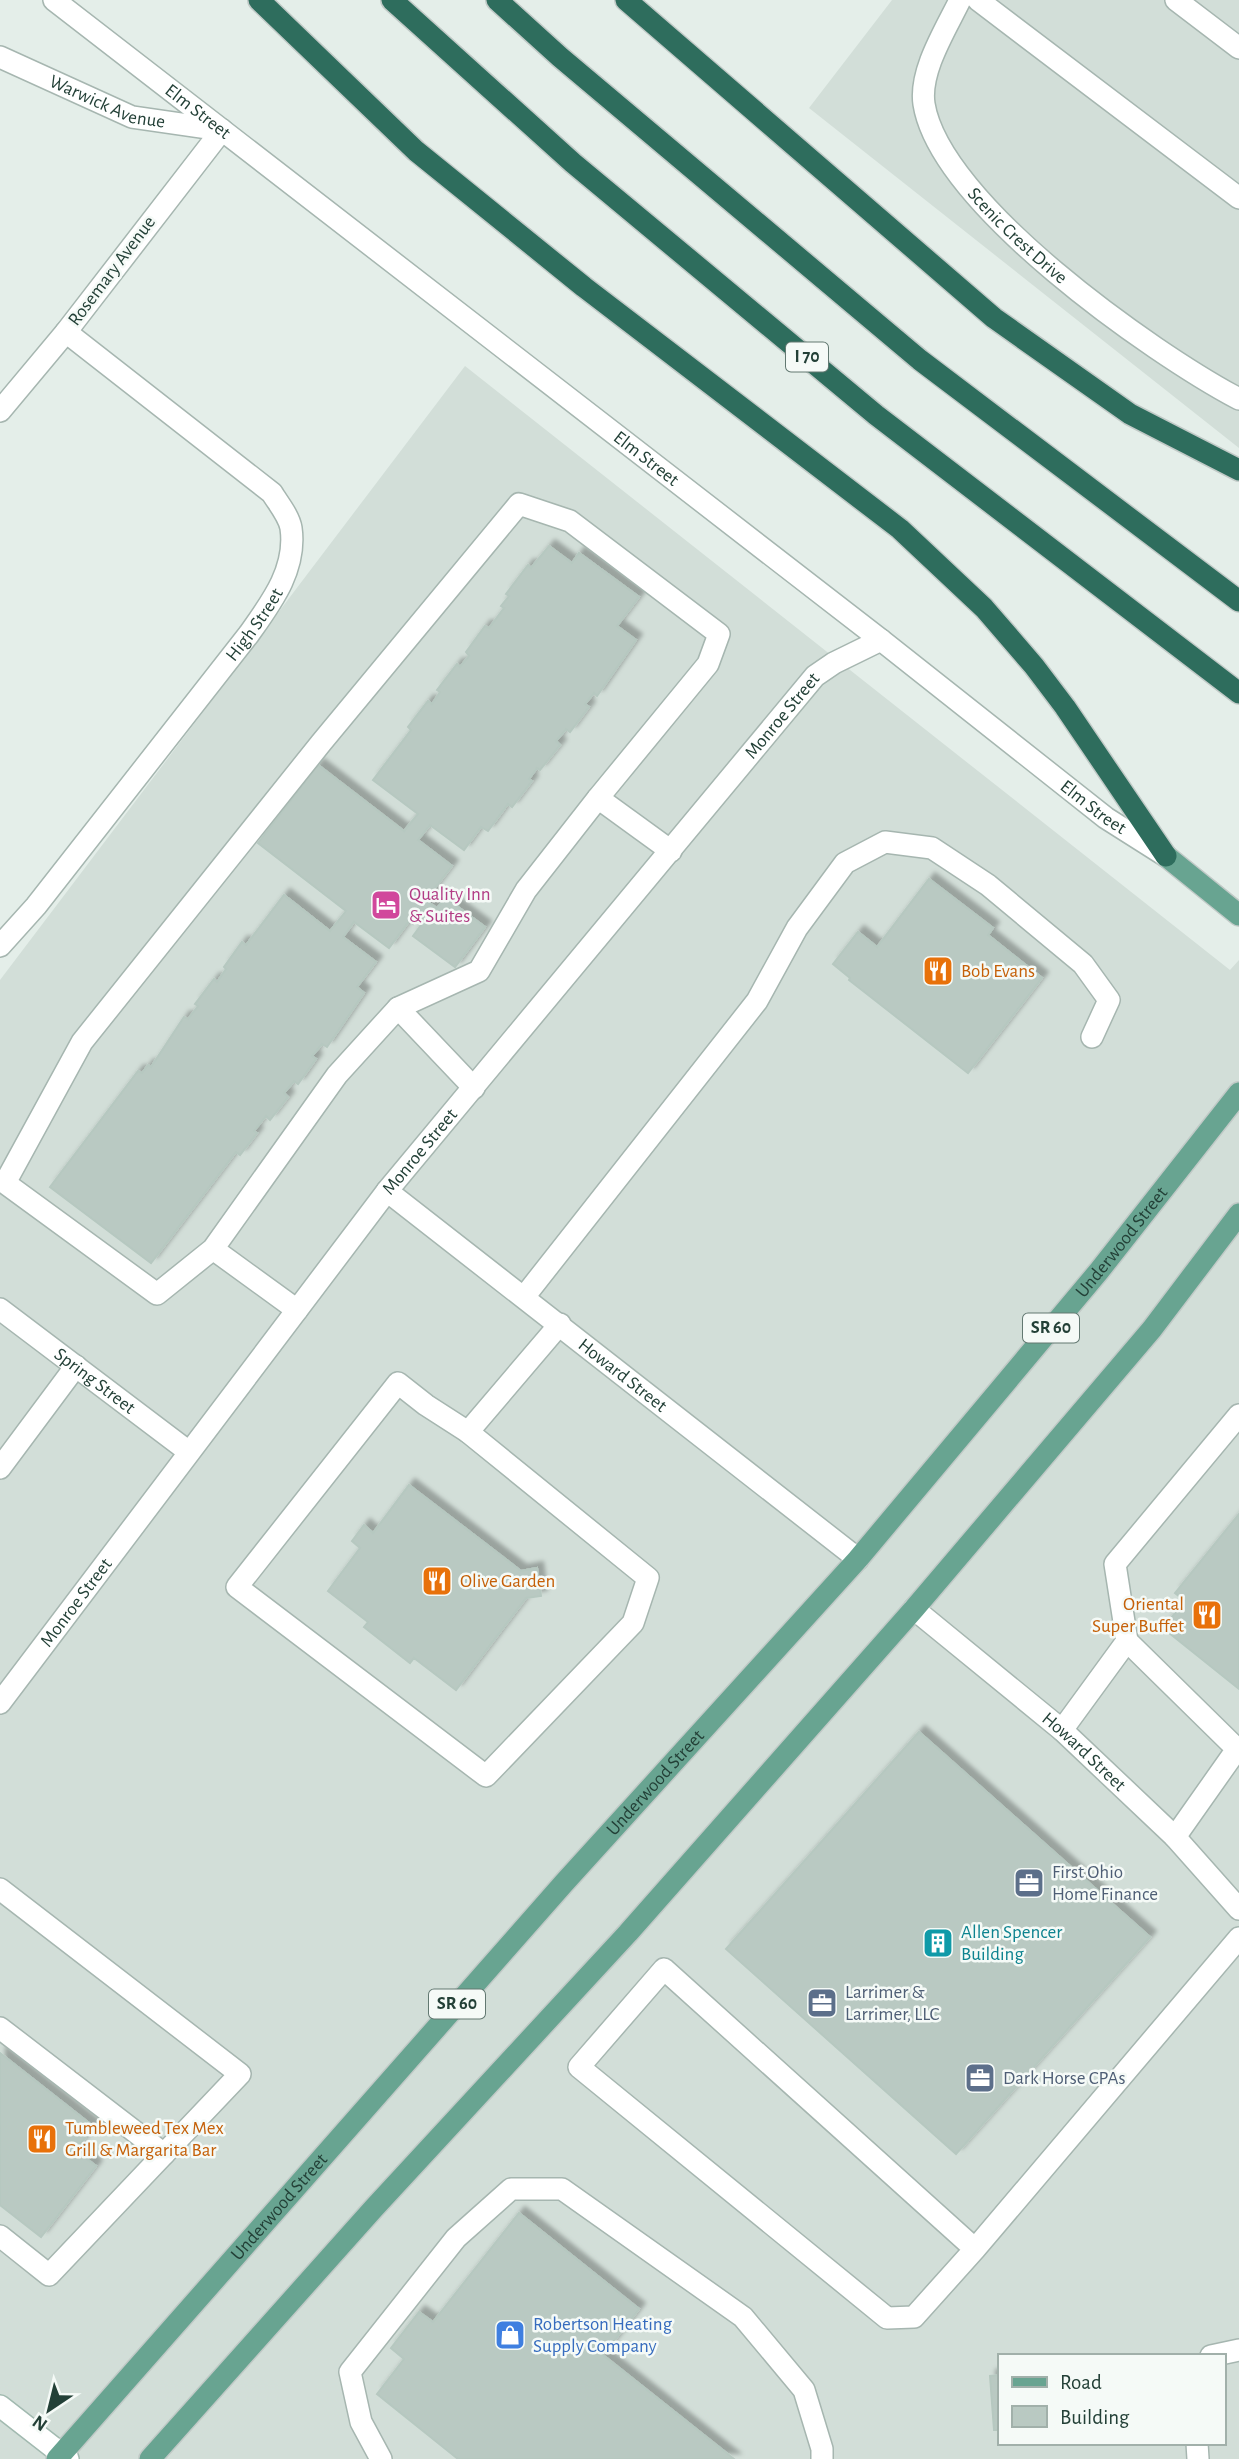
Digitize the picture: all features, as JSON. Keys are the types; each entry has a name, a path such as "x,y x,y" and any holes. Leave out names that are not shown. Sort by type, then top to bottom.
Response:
{"highway":[{"path":"259,0 416,151 584,288 900,529 984,608 1065,707 1166,856"},
{"name":"I 70","path":"392,0 573,163 876,415 1239,693"},
{"path":"497,0 560,57 919,360 1239,601"},
{"path":"626,0 994,318 1130,414 1239,470"}],"main road":[{"name":"Elm Street","path":"1166,856 1239,915"},
{"name":"Underwood Street","path":"62,2457 555,1894 858,1559 1099,1271 1239,1093"},
{"path":"150,2459 364,2218 628,1933 914,1609 1152,1329 1239,1214"}],"street":[{"name":"Elm Street","path":"54,0 881,640 1106,818 1166,856"},
{"name":"Scenic Crest Drive","path":"960,0 929,62 924,102 937,144 976,196 1027,246 1103,311 1208,382 1239,399"},
{"path":"978,0 1239,198"},
{"path":"1176,0 1239,48"},
{"name":"Warwick Avenue","path":"0,57 132,117 222,130"},
{"name":"Rosemary Avenue","path":"0,411 66,332 222,130"},
{"name":"High Street","path":"0,946 36,906 249,634 274,599 290,563 290,526 272,493 66,332"},
{"path":"519,504 570,521 719,634 708,664 598,798 526,890 479,971 398,1008 337,1075 213,1249 157,1294 5,1183 82,1042 313,753 519,504"},
{"name":"Monroe Street","path":"0,1703 387,1191 814,676 881,640"},
{"path":"598,798 671,851"},
{"path":"524,1297 757,1000 797,928 845,863 885,842 932,848 988,885 1083,964 1110,1000 1092,1037"},
{"path":"398,1008 474,1088"},
{"name":"Howard Street","path":"387,1191 858,1559"},
{"path":"213,1249 297,1310"},
{"name":"Spring Street","path":"0,1309 189,1452"},
{"path":"468,1432 560,1324"},
{"path":"0,1468 75,1366"},
{"path":"398,1383 468,1432 648,1578 633,1623 486,1776 237,1587 398,1383"},
{"path":"1175,1837 1237,1749 1127,1640 1115,1563 1239,1415"},
{"name":"Howard Street","path":"914,1609 1062,1730 1175,1837 1239,1909"},
{"path":"1062,1730 1127,1640"},
{"path":"0,1889 240,2074 49,2276 0,2236"},
{"path":"975,2249 664,1969 579,2067 887,2318 914,2317 975,2249 1239,1938"},
{"path":"0,2028 164,2154"},
{"path":"381,2459 360,2423 350,2372 456,2238 511,2189 562,2189 743,2317 804,2390 822,2449 822,2459"},
{"path":"1220,2354 1239,2350"},
{"path":"0,2406 62,2457"}],"shaded area":[{"path":"892,0 1239,0 1239,448 809,108"},
{"path":"465,366 1230,970 1239,960 1239,2459 0,2459 0,980"}],"building":[{"name":"Quality Inn & Suites","path":"549,546 572,563 579,553 639,597 617,626 636,640 597,696 594,693 585,704 589,707 570,732 566,729 556,741 560,745 540,770 537,768 529,779 532,781 512,807 508,804 488,831 481,827 464,850 430,825 418,840 452,866 431,893 434,895 428,902 437,908 446,898 485,927 455,967 413,936 424,921 418,916 413,924 410,920 389,948 354,922 343,937 376,962 357,987 364,993 327,1047 322,1044 312,1056 316,1059 298,1084 294,1081 284,1093 288,1097 270,1120 266,1116 240,1155 236,1152 151,1263 50,1187 138,1071 142,1073 148,1065 151,1067 184,1017 188,1019 198,1006 195,1004 214,979 217,982 242,942 246,945 284,895 330,931 346,911 258,843 318,765 404,831 418,814 373,780 411,730 408,727 428,701 432,704 440,692 437,690 457,664 460,667 469,656 466,652 485,626 489,628 504,608 501,606 509,596 506,594 528,565 531,568"},
{"name":"Bob Evans","path":"929,879 993,928 988,935 1042,978 968,1073 849,980 850,978 833,964 858,932 877,947"},
{"name":"Olive Garden","path":"409,1485 521,1571 537,1568 541,1596 526,1598 456,1690 414,1658 410,1663 364,1627 368,1622 328,1591 360,1548 352,1541 364,1525 373,1533"},
{"name":"Oriental Super Buffet","path":"1239,1514 1239,1689 1163,1628 1185,1601 1175,1593"},
{"name":"Allen Spencer Building","path":"919,1732 1150,1937 956,2154 726,1949"},
{"name":"Tumbleweed Tex Mex Grill & Margarita Bar","path":"0,2053 94,2127 75,2150 96,2166 41,2237 0,2205"},
{"name":"Robertson Heating Supply Company","path":"519,2213 639,2309 603,2355 734,2459 458,2459 377,2394 404,2359 391,2348 419,2312 433,2322"},
{"path":"998,2375 998,2430 994,2430 990,2376"}],"place":[{"name":"Quality Inn & Suites","path":"386,905"},
{"name":"Bob Evans","path":"938,971"},
{"name":"Olive Garden","path":"437,1581"},
{"name":"Oriental Super Buffet","path":"1207,1615"},
{"name":"First Ohio Home Finance","path":"1029,1883"},
{"name":"Allen Spencer Building","path":"938,1943"},
{"name":"Larrimer & Larrimer, LLC","path":"822,2003"},
{"name":"Dark Horse CPAs","path":"980,2078"},
{"name":"Tumbleweed Tex Mex Grill & Margarita Bar","path":"42,2139"},
{"name":"Robertson Heating Supply Company","path":"510,2335"}]}
